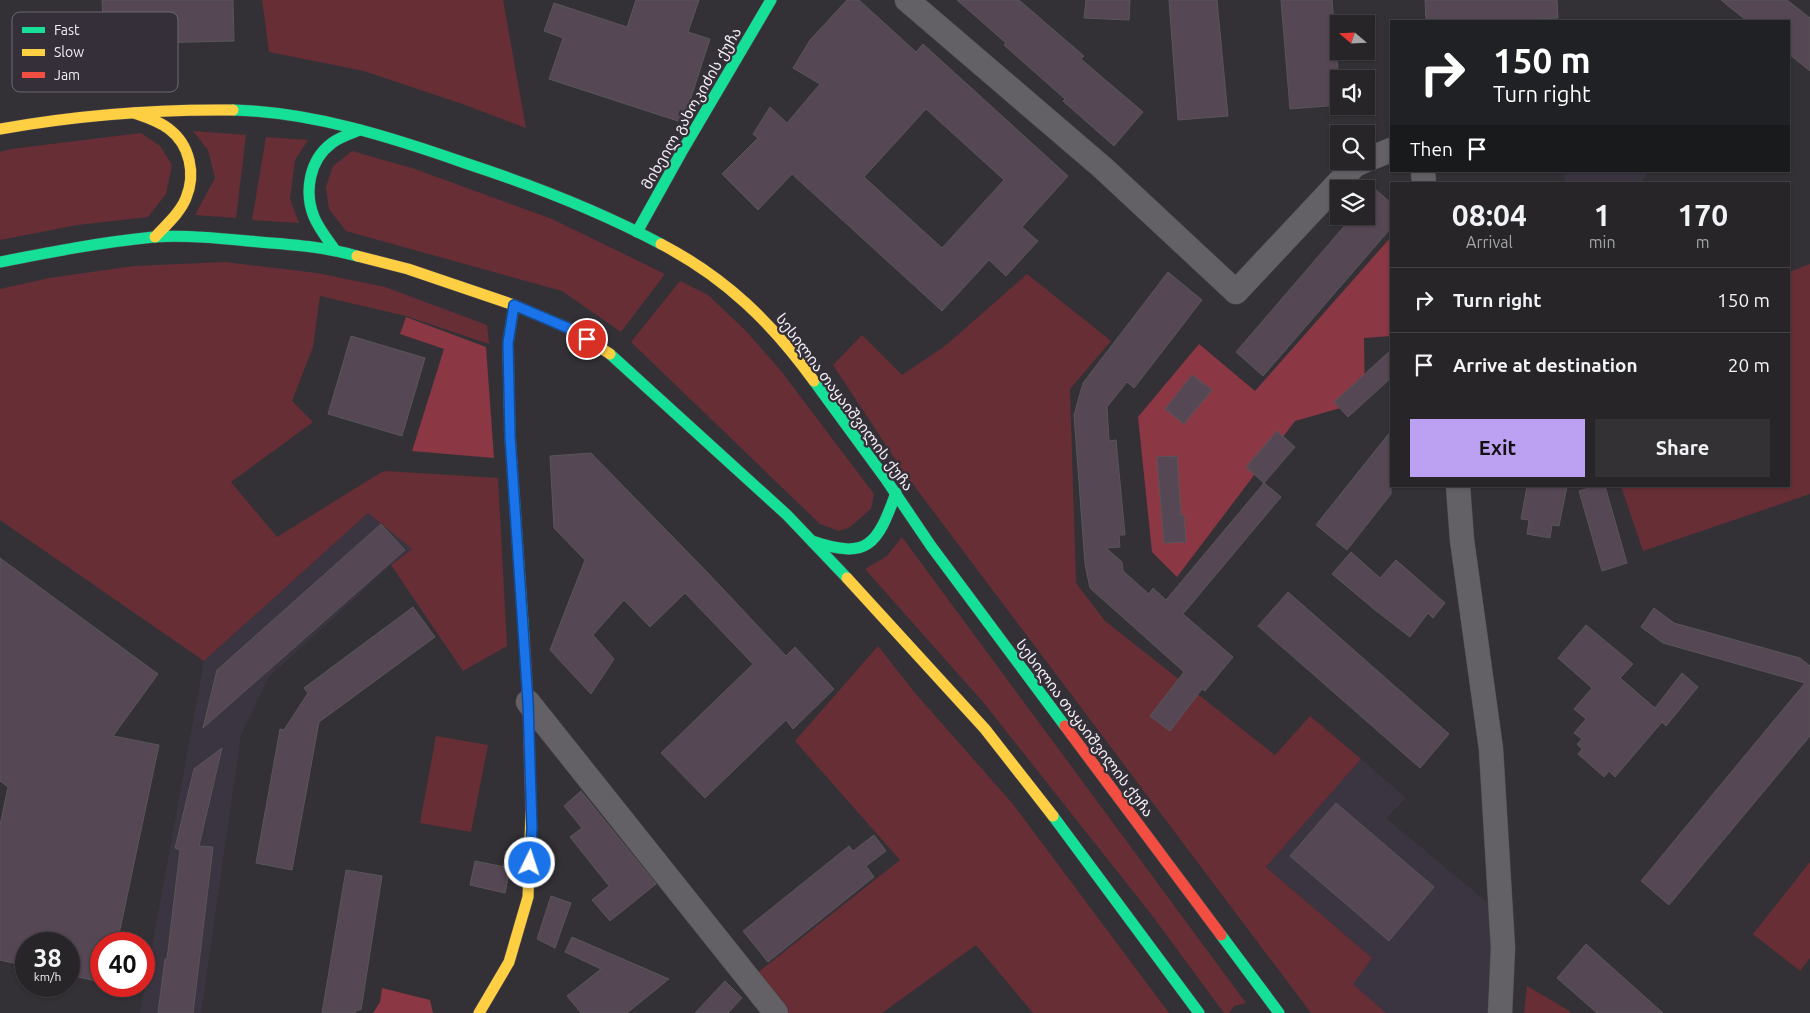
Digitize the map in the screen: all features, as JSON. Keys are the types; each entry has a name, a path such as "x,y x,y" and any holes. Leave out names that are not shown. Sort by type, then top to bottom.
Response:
{"main road":[{"name":"მიხეილ გახოკიძის ქუჩა","path":"637,232 672,168 771,0"},
{"name":"სესილია თაყაიშვილის ქუჩა","path":"0,129 41,121 129,111 180,109 260,111 360,130 488,170 560,198 637,232 687,257 717,277 744,299 774,328 896,493 937,554 1274,1011"},
{"path":"129,111 160,124 178,136 188,152 192,166 192,179 186,198 174,216 155,238"},
{"path":"335,250 314,217 308,190 310,174 316,159 330,144 360,130"},
{"path":"0,262 89,245 155,238 202,237 296,245 335,250 408,269 514,305 575,331 612,355 787,515 887,620 985,729 1050,812 1199,1013"},
{"path":"479,1013 509,962 528,897 532,828 528,702 510,436 508,343 514,305"},
{"path":"812,541 840,550 856,549 865,546 882,528 896,493"}],"street":[{"path":"907,0 1103,168 1236,292 1350,170"},
{"path":"1375,157 1390,150"},
{"path":"1458,487 1462,540 1491,749 1503,948 1500,1013"},
{"path":"528,702 776,1013"}],"shaded area":[{"path":"262,0 503,0 526,128 364,71 269,52"},
{"path":"193,131 246,135 236,218 195,215 215,178 208,150"},
{"path":"141,133 160,146 172,165 166,194 148,217 77,225 0,240 0,152 11,149"},
{"path":"266,137 308,140 295,160 290,199 299,223 252,220"},
{"path":"352,151 415,169 552,219 665,274 621,332 562,291 346,231 329,209 326,187 333,166"},
{"path":"1564,172 1647,172 1642,182 1565,182"},
{"path":"1390,238 1390,336 1364,338 1365,401 1295,421 1177,577 1152,552 1138,417 1199,344 1255,391"},
{"path":"226,262 317,273 385,287 487,325 489,344 406,316 320,296 313,347 292,401 313,422 231,482 277,537 386,471 498,478 507,646 463,671 391,565 412,549 368,513 204,661 0,520 0,289 49,278 134,266"},
{"path":"1810,264 1810,494 1643,551 1621,487 1790,487 1790,272"},
{"path":"1027,274 1111,341 1070,389 1076,583 1105,621 1275,755 1310,716 1361,759 1266,867 1372,958 1353,984 1386,1013 1311,1013 903,471 833,365 862,335 902,375 945,346"},
{"path":"680,281 708,295 746,331 781,371 874,494 871,509 850,527 839,531 820,524 631,342"},
{"path":"406,317 486,347 494,458 412,451 444,349 400,334"},
{"path":"368,513 412,549 391,565 269,677 241,735 201,1013 140,1013 143,997 155,997 155,932 204,661"},
{"path":"902,537 1246,1003 1234,1006 1229,1013 1224,1013 1151,914 983,702 865,569 887,556"},
{"path":"878,646 915,693 1012,803 1169,1013 1033,1013 976,945 882,1013 789,1013 756,974 900,860 795,741"},
{"path":"436,736 488,745 471,832 420,823"},
{"path":"1361,759 1406,798 1386,818 1494,908 1495,1013 1386,1013 1352,984 1372,958 1266,867"},
{"path":"1810,862 1810,958 1800,971 1753,934"},
{"path":"1527,986 1568,1010 1571,1013 1524,1013"},
{"path":"382,988 430,1000 433,1013 373,1013 380,1002"}],"building":[{"path":"102,0 233,0 234,41 178,42 178,12 103,12"},
{"path":"636,0 699,0 688,32 710,39 686,113 681,122 549,79 563,38 544,31 554,3 627,27"},
{"path":"847,0 859,0 916,52 923,44 1068,176 1022,227 1038,241 1006,276 989,260 942,311 792,174 758,210 722,174 758,138 753,134 770,107 787,123 820,84 793,68 810,40","holes":["926,109 1004,180 942,248 864,177"]},
{"path":"957,0 1019,0 1084,56 1081,59 1143,112 1114,146 1004,45 1006,43"},
{"path":"1086,0 1130,0 1129,20 1084,18"},
{"path":"1169,0 1217,0 1228,116 1178,120"},
{"path":"1281,0 1332,0 1333,15 1330,15 1330,60 1337,60 1338,70 1330,70 1330,106 1290,109"},
{"path":"1425,0 1557,0 1558,18 1426,20"},
{"path":"1721,0 1787,0 1810,18 1810,71 1790,55 1790,20 1746,20"},
{"path":"1376,190 1390,202 1390,229 1263,376 1236,352 1345,225 1375,225"},
{"path":"1168,272 1202,300 1134,388 1127,382 1107,407 1109,441 1116,440 1125,535 1119,535 1120,547 1106,548 1122,562 1123,571 1149,594 1153,588 1166,600 1264,483 1281,497 1183,614 1233,657 1205,691 1202,689 1170,731 1150,716 1184,672 1090,588 1085,564 1074,415 1083,383"},
{"path":"351,336 425,358 402,436 328,414"},
{"path":"1390,351 1390,379 1348,417 1334,402"},
{"path":"1192,375 1212,390 1184,424 1165,409"},
{"path":"1277,431 1295,447 1264,483 1246,467"},
{"path":"1390,432 1391,494 1347,550 1316,525"},
{"path":"591,453 786,656 795,647 834,689 793,729 786,720 705,798 661,753 753,664 685,593 650,627 624,600 593,635 614,659 591,694 550,650 585,560 554,528 550,456"},
{"path":"1177,456 1181,515 1184,515 1186,542 1164,543 1157,457"},
{"path":"1527,487 1567,487 1559,526 1552,525 1550,538 1527,534 1529,520 1521,519"},
{"path":"1592,487 1605,487 1627,563 1602,571 1579,491"},
{"path":"381,524 405,550 203,728 217,670"},
{"path":"1351,552 1380,578 1396,560 1445,603 1433,618 1428,613 1410,637 1332,574"},
{"path":"0,558 158,674 113,736 159,745 120,932 90,932 90,980 80,977 80,932 15,932 15,963 0,960 0,825 8,787 0,781"},
{"path":"1288,592 1449,734 1420,768 1258,626"},
{"path":"413,607 435,637 319,722 292,870 256,863 280,729 284,730 308,693 304,688"},
{"path":"1654,608 1674,623 1800,658 1810,666 1810,736 1669,905 1641,881 1805,683 1663,643 1641,627"},
{"path":"1586,625 1633,664 1620,678 1655,708 1682,673 1698,687 1666,726 1662,722 1615,777 1609,771 1604,777 1578,754 1582,749 1577,744 1582,739 1574,733 1586,719 1574,709 1592,688 1558,658"},
{"path":"222,748 199,846 213,847 193,1013 158,1013 165,959 167,959 180,850 175,848 194,769"},
{"path":"581,791 656,884 610,921 592,900 609,886 570,837 582,828 564,806"},
{"path":"1336,803 1434,887 1389,941 1290,856"},
{"path":"874,835 886,851 866,866 874,877 768,962 743,931 849,846 853,851"},
{"path":"475,861 510,868 505,893 470,885"},
{"path":"346,870 382,876 361,1010 357,1010 355,1013 322,1013"},
{"path":"551,896 571,903 555,948 537,939"},
{"path":"572,937 669,979 627,1013 581,1013 567,996 601,969 565,952"},
{"path":"1586,944 1663,1013 1597,1013 1557,978"},
{"path":"725,981 742,998 728,1013 695,1013"}],"traffic: fast":[{"path":"637,232 771,0"},
{"path":"233,110 292,115 351,127 409,144 565,199 661,244"},
{"path":"335,250 314,217 309,197 311,177 318,158 324,150 338,139 360,130"},
{"path":"0,262 96,244 166,236 289,244 357,256"},
{"path":"514,305 508,343 510,436 524,638"},
{"path":"610,354 787,515 847,578"},
{"path":"814,381 885,478 931,546 1065,726"},
{"path":"812,541 846,549 858,548 868,544 883,525 896,493"},
{"path":"1053,816 1199,1013"},
{"path":"1221,935 1279,1013"}],"traffic: slow":[{"path":"0,129 116,114 233,110"},
{"path":"134,113 157,121 169,129 182,143 191,170 191,179 186,198 176,214 155,237"},
{"path":"661,244 706,271 746,303 781,339 814,381"},
{"path":"357,256 408,269 514,305 575,331 610,354"},
{"path":"847,578 985,729 1053,816"},
{"path":"479,1013 509,962 528,897 531,812"}],"traffic: jam":[{"path":"524,638 531,812"},
{"path":"1065,726 1221,935"}],"route":[{"path":"530,863 532,828 528,702 510,436 508,343 514,305 543,316 575,331 587,339"}]}
